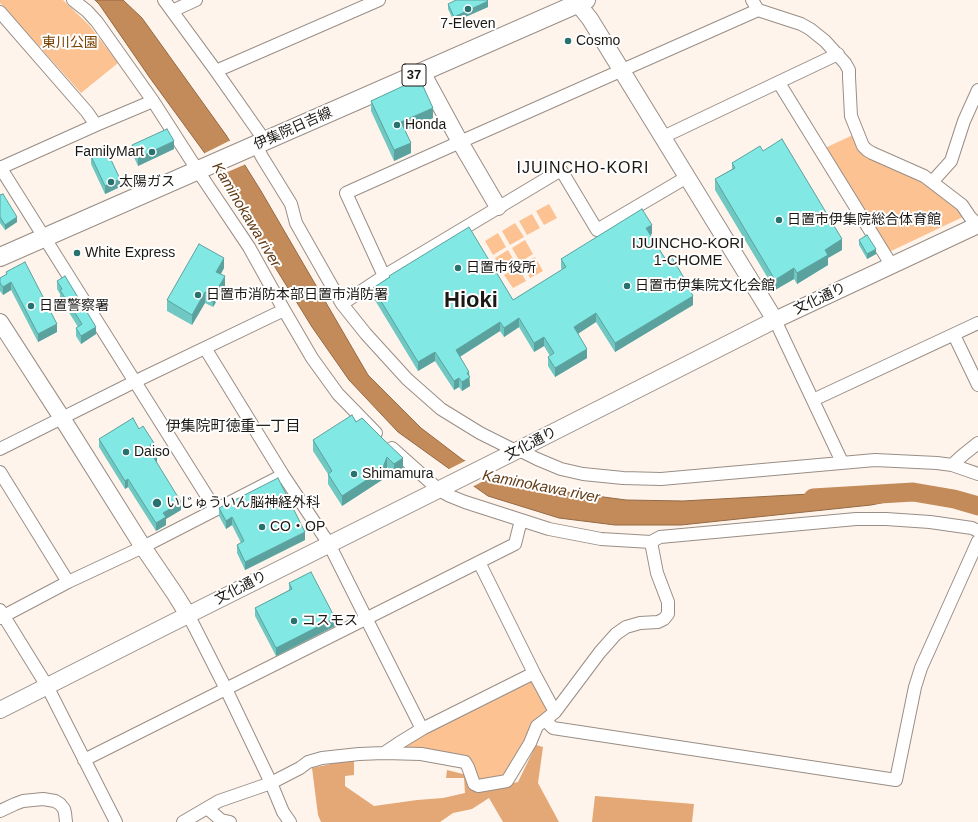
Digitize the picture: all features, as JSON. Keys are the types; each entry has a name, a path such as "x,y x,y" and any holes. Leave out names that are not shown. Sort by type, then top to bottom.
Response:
{"main road":[{"name":"伊集院日吉線","path":"0,257 422,72 579,1"}],"street":[{"path":"73,0 87,11 97,22 201,169 249,248 312,358 338,394 387,444 439,490 465,502 550,529 601,539 652,542 660,537 856,519 886,519 930,522 972,528 978,531"},
{"path":"164,0 216,71 257,144 262,157 291,204 296,223 342,304 366,334 407,379 441,409 480,434 514,452 537,459 561,469 584,474 623,478 662,479 875,460 952,465 978,474"},
{"path":"172,11 196,0"},
{"path":"216,71 379,0"},
{"path":"579,1 775,320 842,462"},
{"path":"384,276 346,193 622,71 755,5 810,29 838,54 845,63 848,70 851,116 863,146 867,150 924,176 934,179 962,205 970,217 978,225"},
{"path":"0,12 87,112 96,125"},
{"path":"663,137 838,54"},
{"path":"422,72 460,142 498,207"},
{"path":"779,83 892,266"},
{"path":"934,179 951,161 964,121 978,90"},
{"path":"153,101 0,167 215,509"},
{"path":"342,304 384,276 561,170 597,230 687,177"},
{"name":"文化通り","path":"0,710 775,320 978,225"},
{"path":"0,449 134,382 284,310"},
{"path":"0,322 188,615 226,689 290,822"},
{"path":"813,400 978,323"},
{"path":"954,335 978,386"},
{"path":"205,348 283,475 328,544 422,729"},
{"path":"952,465 962,454 978,443"},
{"path":"0,472 68,582"},
{"path":"116,822 47,686 1,615 143,547 283,475"},
{"path":"84,760 514,544 521,520"},
{"path":"545,720 553,728 896,780 920,668 978,541"},
{"path":"183,822 219,801 271,783 300,768 308,762 322,758 359,754 421,754 465,762 474,784 478,786 508,781 530,743 537,726 555,712 600,652 616,634 626,627 640,623 658,622 664,620 668,614 668,602 657,573 652,542"},
{"path":"478,562 555,712"},
{"path":"384,753 422,729 534,673"},
{"path":"0,811 23,801 43,799 55,801 60,804 64,809 66,822"},
{"path":"207,808 221,820 230,822"}],"green space":[{"name":"東川公園","path":"0,0 63,0 89,25 118,63 81,93 0,3"},
{"path":"855,134 859,147 929,184 965,216 889,252 825,148"},
{"path":"549,204 557,218 544,225 536,211"},
{"path":"532,214 540,228 527,235 519,221"},
{"path":"515,223 524,237 510,245 502,231"},
{"path":"498,233 506,247 493,255 485,241"},
{"path":"525,240 533,254 520,262 512,248"},
{"path":"508,250 516,264 503,272 495,258"},
{"path":"535,257 543,271 530,278 522,264"},
{"path":"518,267 526,281 513,288 504,275"},
{"path":"527,681 534,683 547,709 546,715 532,722 526,741 503,779 480,783 472,764 406,750 404,744"}],"shaded area":[{"path":"536,745 543,747 538,783 559,822 503,822 489,798 472,809 453,813 440,822 321,822 318,815 312,768 354,759 354,775 345,776 345,786 374,806 443,798 465,793 464,778 446,778 447,770 467,775 479,790 518,782"},
{"path":"595,796 694,804 692,822 592,822"}],"water":[{"path":"95,0 123,0 142,18 226,135 261,191 368,375 421,428 463,460 504,480 566,492 626,500 683,501 810,494 896,500 871,505 681,525 615,525 559,518 488,496 398,432 349,380 312,327 204,152"}],"pier":[{"path":"231,140 246,164 216,177 203,154"},
{"path":"467,460 497,474 472,487 447,470"}],"building":[{"path":"456,0 488,1 454,17 448,4"},
{"name":"Honda","path":"414,81 422,84 433,108 401,122 411,143 394,150 371,101"},
{"path":"167,129 174,141 138,158 132,145"},
{"name":"日置市伊集院総合体育館","path":"782,139 842,239 825,250 828,255 797,273 794,268 775,280 715,179 735,168 732,163 760,146 763,151"},
{"path":"106,149 120,179 105,186 91,156"},
{"path":"3,194 17,217 5,225 0,217 0,195"},
{"path":"642,209 652,225 646,228 666,260 671,256 690,288 693,296 615,343 596,313 574,327 587,349 555,368 548,357 554,353 544,337 534,343 519,318 504,328 500,322 456,350 469,372 467,373 470,377 462,382 459,378 454,381 435,352 418,362 373,288 390,277 389,276 469,227 513,300 566,267 561,259"},
{"path":"867,235 876,249 867,254 859,240"},
{"name":"日置市消防本部日置市消防署","path":"199,244 224,258 216,272 225,276 213,297 205,292 192,315 167,300"},
{"name":"日置警察署","path":"25,262 57,324 38,334 11,282 3,287 0,283 0,278 7,274 6,272"},
{"path":"65,276 96,327 81,336 76,328 82,324 60,290 62,289 57,281"},
{"path":"352,415 356,422 362,418 403,458 394,464 387,457 382,470 342,496 328,474 332,471 313,440"},
{"path":"133,418 139,429 143,426 154,443 150,445 157,456 154,458 181,502 163,513 166,517 156,523 128,479 125,481 99,439"},
{"path":"278,478 305,532 245,562 237,545 244,541 232,517 226,521 219,508"},
{"path":"311,572 335,618 276,648 255,608 292,589 289,583"}],"waterway":[{"name":"Kaminokawa river","path":"813,498 913,492 954,499 978,506"}],"place":[{"name":"7-Eleven","path":"468,9"},
{"name":"Cosmo","path":"568,41"},
{"name":"Honda","path":"397,125"},
{"name":"FamilyMart","path":"152,152"},
{"name":"太陽ガス","path":"111,182"},
{"name":"日置市伊集院総合体育館","path":"779,220"},
{"name":"White Express","path":"77,253"},
{"name":"日置市役所","path":"458,268"},
{"name":"日置市伊集院文化会館","path":"627,286"},
{"name":"日置市消防本部日置市消防署","path":"198,295"},
{"name":"日置警察署","path":"31,306"},
{"name":"Daiso","path":"126,452"},
{"name":"Shimamura","path":"354,474"},
{"name":"いじゅういん脳神経外科","path":"157,503"},
{"name":"CO・OP","path":"262,527"},
{"name":"コスモス","path":"294,621"}],"district":[{"name":"IJUINCHO-KORI","path":"583,169"},
{"name":"IJUINCHO-KORI 1-CHOME","path":"688,252"},
{"name":"Hioki","path":"471,301"},
{"name":"伊集院町徳重一丁目","path":"233,427"}]}
